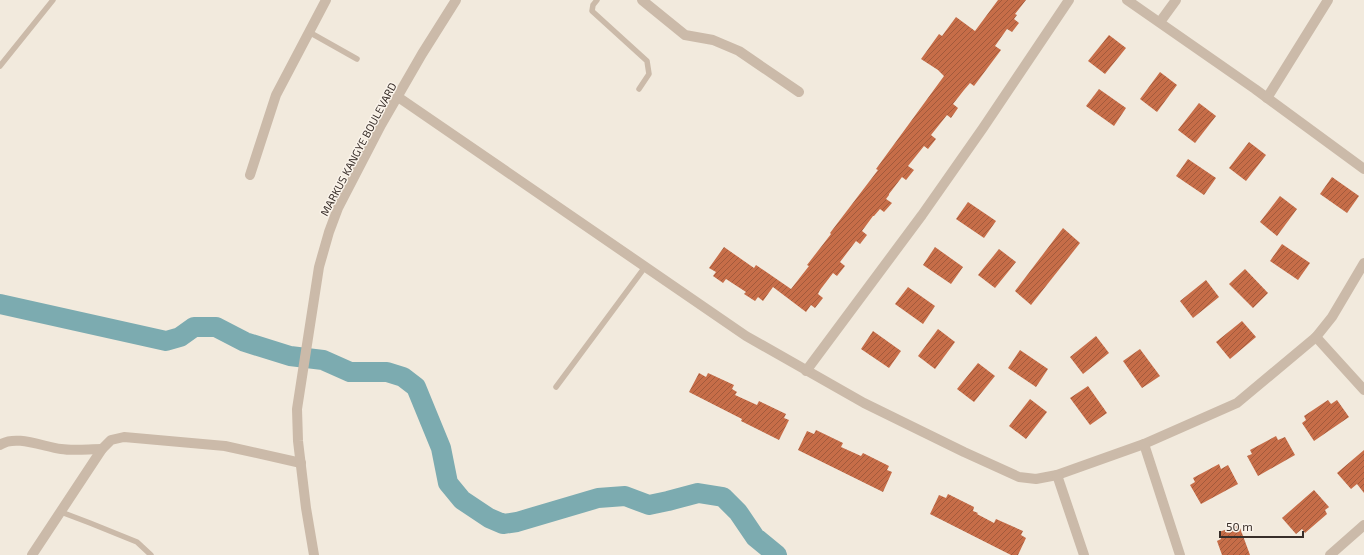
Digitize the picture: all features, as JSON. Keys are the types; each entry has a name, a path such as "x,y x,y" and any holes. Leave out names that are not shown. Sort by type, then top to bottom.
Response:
{"street":[{"path":"250,175 276,95 326,0"},
{"name":"MARKUS KANGYE BOULEVARD","path":"314,555 306,508 298,441 297,409 319,267 328,232 338,208 381,125 422,54 456,0"},
{"path":"642,0 685,35 713,40 739,51 799,92"},
{"path":"806,371 922,215 983,128 1069,0"},
{"path":"1126,0 1160,22 1364,169"},
{"path":"1160,22 1176,0"},
{"path":"1267,98 1328,0"},
{"path":"398,97 746,336 864,403 1019,477 1036,479 1057,475 1144,444 1237,403 1316,337 1332,317 1364,263"},
{"path":"1316,337 1364,390"},
{"path":"32,555 102,449 111,440 124,437 225,446 301,463"},
{"path":"0,445 8,441 25,441 61,449 102,449"},
{"path":"1144,444 1180,555"},
{"path":"1057,475 1084,555"},
{"path":"1330,555 1364,525"}],"lane":[{"path":"0,66 53,0"},
{"path":"597,0 593,5 592,11 647,61 649,74 639,89"},
{"path":"309,32 357,59"},
{"path":"556,387 645,267"},
{"path":"61,512 137,542 151,555"}],"building":[{"path":"998,0 1026,0 1015,14 1017,15 1014,19 1019,23 1012,32 1007,29 995,46 1001,50 974,86 970,83 953,104 958,108 951,118 947,115 931,135 936,139 928,149 924,146 908,166 914,170 906,180 902,177 889,194 886,199 892,203 884,212 880,209 862,231 867,235 860,244 856,241 840,262 845,266 837,276 833,273 820,290 818,294 823,298 815,308 811,305 806,312 773,287 763,301 758,297 755,301 744,294 746,292 726,279 723,283 713,276 716,272 709,268 724,247 754,268 756,265 791,289 809,266 807,265 831,234 830,233 878,170 876,169 944,76 938,70 921,59 939,34 942,36 956,17 975,31"},
{"path":"1109,35 1126,48 1105,74 1088,61"},
{"path":"1160,72 1177,85 1157,112 1140,99"},
{"path":"1099,89 1126,108 1114,126 1086,106"},
{"path":"1199,103 1216,116 1195,143 1178,130"},
{"path":"1249,142 1266,155 1246,181 1229,168"},
{"path":"1188,159 1216,178 1204,195 1176,176"},
{"path":"1332,177 1359,196 1347,213 1320,194"},
{"path":"1280,196 1297,209 1277,236 1260,222"},
{"path":"968,202 996,221 984,238 956,219"},
{"path":"1063,228 1080,243 1031,305 1015,291"},
{"path":"1282,244 1310,263 1298,280 1270,261"},
{"path":"935,247 963,267 951,284 923,265"},
{"path":"999,249 1016,262 995,288 978,275"},
{"path":"1245,269 1268,293 1253,308 1229,284"},
{"path":"1206,280 1219,297 1193,318 1180,301"},
{"path":"908,287 935,306 923,324 895,304"},
{"path":"1242,321 1256,337 1230,359 1216,342"},
{"path":"938,329 955,342 935,369 918,356"},
{"path":"873,331 901,351 889,368 861,349"},
{"path":"1096,336 1109,353 1083,374 1070,357"},
{"path":"1140,349 1160,376 1142,388 1123,361"},
{"path":"1020,350 1048,369 1036,387 1008,368"},
{"path":"978,363 995,376 974,402 957,389"},
{"path":"699,373 706,377 708,373 734,385 732,389 737,392 735,395 757,405 759,401 786,414 784,418 789,420 779,440 689,392"},
{"path":"1088,386 1107,413 1090,425 1070,398"},
{"path":"1030,399 1047,412 1026,439 1009,426"},
{"path":"1328,400 1331,404 1337,400 1349,417 1314,441 1302,423 1306,420 1304,416"},
{"path":"816,430 843,443 841,447 861,456 863,453 889,466 887,470 892,472 883,492 798,450 807,431 814,434"},
{"path":"1276,436 1278,440 1285,437 1295,455 1258,476 1247,456 1252,454 1250,450"},
{"path":"1364,450 1364,493 1357,484 1351,489 1337,473"},
{"path":"1219,464 1221,469 1228,465 1238,484 1201,504 1190,485 1195,482 1193,478"},
{"path":"1314,490 1329,507 1325,510 1327,514 1305,533 1302,529 1296,534 1282,518"},
{"path":"948,494 974,507 973,511 994,523 996,519 1023,531 1021,535 1026,538 1018,555 1011,555 930,514 939,495 946,498"},
{"path":"1239,525 1250,555 1222,555 1217,541 1221,539 1219,532"}],"waterway":[{"path":"0,304 166,341 180,337 194,327 216,327 245,342 290,356 323,360 350,372 387,372 403,377 416,387 441,448 448,483 462,500 489,518 503,524 517,522 598,498 625,496 649,505 698,493 723,497 738,512 755,537 777,555"}]}
